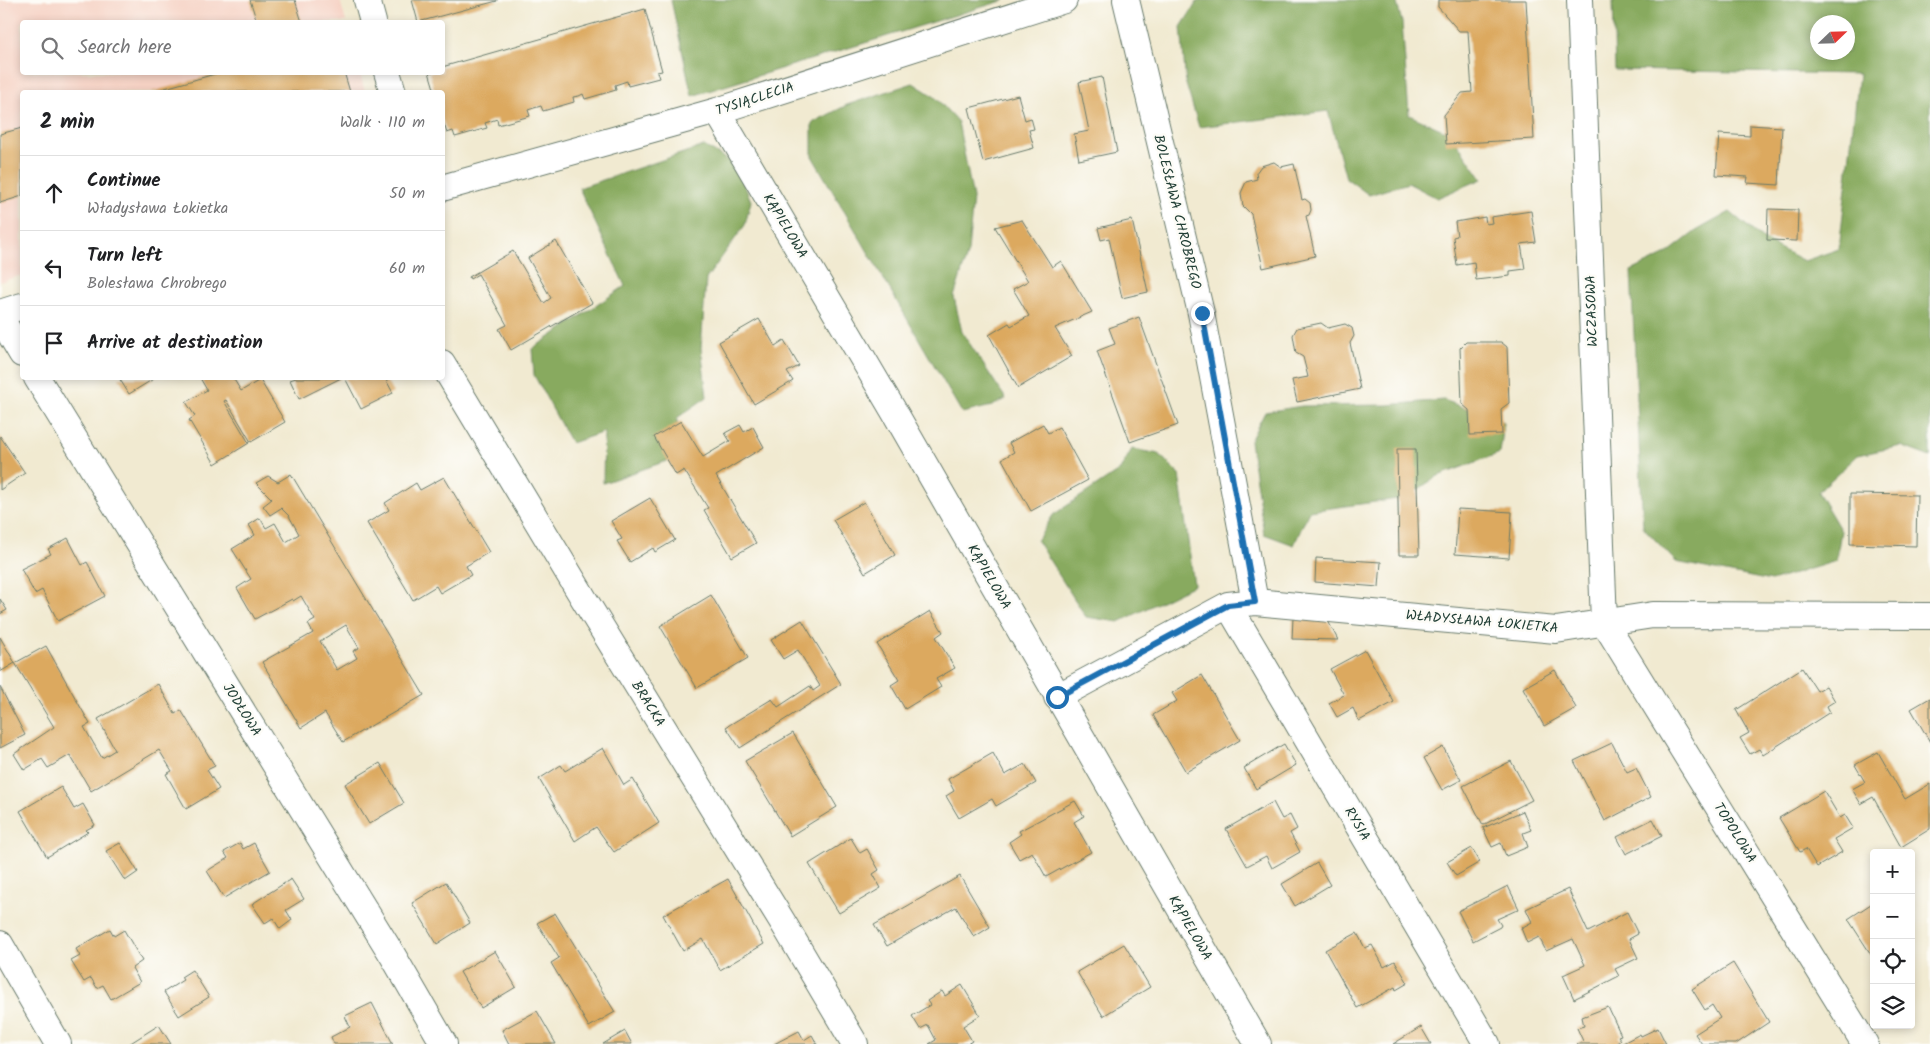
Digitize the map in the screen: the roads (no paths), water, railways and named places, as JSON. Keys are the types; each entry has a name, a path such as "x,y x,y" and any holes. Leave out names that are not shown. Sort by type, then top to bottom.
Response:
{"street":[{"path":"367,0 372,20"},
{"name":"TYSIĄCLECIA","path":"445,187 717,111 1064,0"},
{"name":"BOLESŁAWA CHROBREGO","path":"1126,0 1202,313 1255,602"},
{"name":"WCZASOWA","path":"1580,0 1604,622"},
{"path":"388,75 392,90"},
{"name":"KĄPIELOWA","path":"717,111 895,412 1258,1044"},
{"path":"0,313 20,307"},
{"path":"0,317 20,351"},
{"name":"BRACKA","path":"445,368 855,1044"},
{"name":"JODŁOWA","path":"38,380 393,956 444,1044"},
{"name":"WŁADYSŁAWA ŁOKIETKA","path":"1057,697 1228,605 1255,602 1556,630 1653,615 1930,616"},
{"name":"RYSIA","path":"1228,605 1487,1044"},
{"name":"TOPOLOWA","path":"1604,622 1865,1044"},
{"path":"0,944 58,1044"}]}
